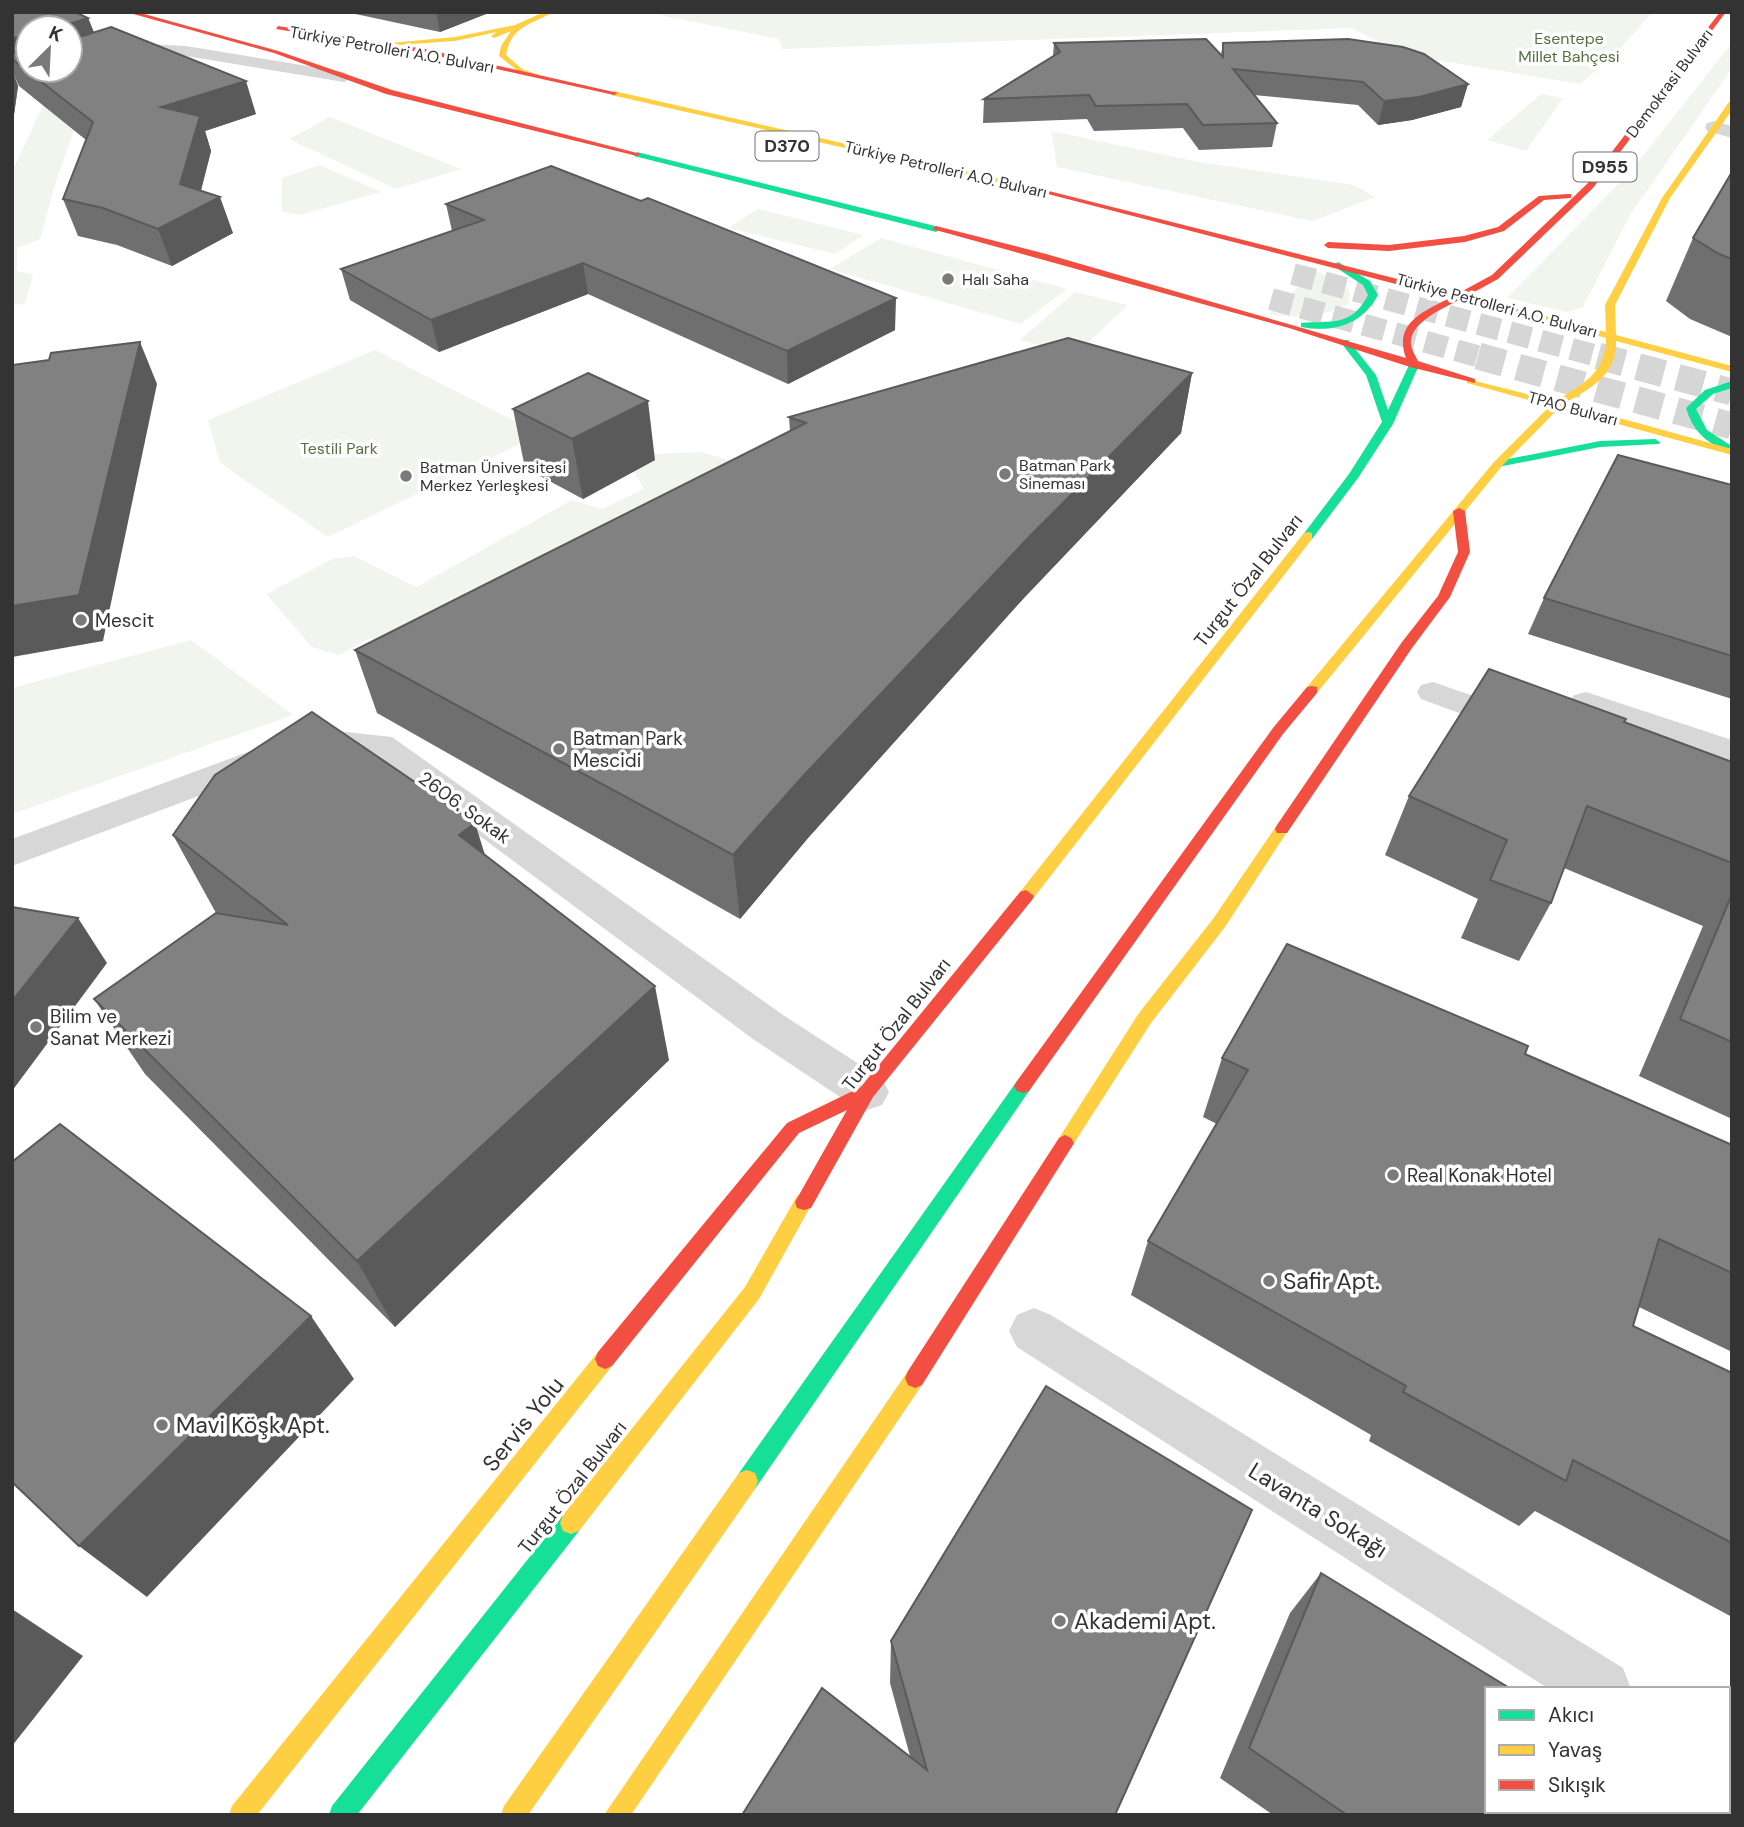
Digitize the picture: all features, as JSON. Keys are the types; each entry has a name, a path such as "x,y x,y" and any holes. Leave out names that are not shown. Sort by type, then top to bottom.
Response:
{"main road":[{"name":"Türkiye Petrolleri A.O. Bulvarı","path":"129,12 276,52 501,103"},
{"path":"448,56 550,12"},
{"name":"Demokrasi Bulvarı","path":"1414,365 1406,345 1411,327 1433,309 1495,277 1590,186 1723,12"},
{"path":"383,44 455,39 518,26"},
{"path":"518,26 504,46 502,56 520,70 537,76"},
{"name":"Türkiye Petrolleri A.O. Bulvarı","path":"957,188 692,122 407,60 272,27 448,56 960,172 1219,234 1609,335"},
{"name":"Türkiye Petrolleri A.O. Bulvarı","path":"276,52 389,92 1043,256 1247,313 1414,365"},
{"path":"513,1815 1059,1035 1278,731 1498,464 1557,404 1597,380 1605,369 1610,357 1610,305 1666,198 1726,119"},
{"path":"1219,234 1264,235 1389,248 1429,244 1465,239 1500,229 1542,198 1580,195"},
{"path":"1247,313 1316,327 1341,324 1360,316 1371,306 1373,295 1367,283 1334,263"},
{"path":"1609,335 1732,369"},
{"path":"1345,342 1371,374 1388,424"},
{"name":"TPAO Bulvarı","path":"1414,365 1732,451"},
{"name":"Turgut Özal Bulvarı","path":"341,1815 752,1293 867,1092 1060,853 1339,498 1373,452 1414,365"},
{"path":"1732,384 1720,386 1703,395 1690,408 1694,425 1705,437 1732,451"},
{"path":"1498,464 1554,452 1624,442 1654,442 1732,451"},
{"path":"616,1815 913,1381 1145,1018 1219,923 1407,645 1444,597 1464,552 1459,511"},
{"name":"Servis Yolu","path":"241,1815 547,1429 793,1128 867,1092"}],"street":[{"path":"171,22 166,33 124,50 206,54 345,77"},
{"path":"1433,692 1550,735"},
{"path":"1586,703 1732,752"},
{"name":"2606. Sokak","path":"12,853 298,746 337,742 380,745 768,1027 867,1092"},
{"name":"Lavanta Sokağı","path":"1034,1331 1599,1687"}],"green space":[{"name":"Esentepe Millet Bahçesi","path":"645,12 1653,12 1616,53 1580,84 1400,54 1352,28 782,49 779,39"},
{"path":"1732,43 1732,68 1630,215 1583,307 1568,312 1507,298 1631,171"},
{"path":"53,84 89,88 55,184 40,239 17,248 17,271 33,274 25,304 12,305 12,172"},
{"path":"1541,94 1563,98 1526,151 1487,140"},
{"path":"330,117 461,169 396,189 289,139"},
{"path":"1051,131 1199,162 1354,185 1376,197 1312,221 1057,167"},
{"path":"320,165 381,192 300,215 282,212 282,178"},
{"path":"758,209 863,235 835,254 728,228"},
{"name":"Halı Saha","path":"881,238 1067,289 1021,324 830,269"},
{"path":"1315,271 1347,285 1350,295 1348,304 1309,316 1269,314"},
{"path":"1075,292 1128,305 1076,354 1020,340"},
{"name":"Testili Park","path":"375,350 540,434 328,537 220,463 208,420"},
{"path":"702,452 775,474 415,667 370,638 339,655 312,647 266,594 333,559 354,556 416,587 572,500 602,509 644,489 631,467 655,454"},
{"path":"191,640 293,715 12,814 12,688"}],"building":[{"path":"12,12 79,14 14,14 12,38"},
{"path":"111,27 246,81 161,107 200,116 180,184 220,197 158,229 103,208 63,199 93,122 44,84 84,84 84,36"},
{"path":"1206,39 1223,57 1223,43 1348,39 1403,47 1424,54 1468,84 1419,97 1384,101 1363,82 1233,69 1277,123 1203,125 1187,104 1096,106 1089,95 984,99 1060,52 1054,43"},
{"path":"551,166 641,201 648,198 896,298 787,351 583,263 431,320 341,269 484,220 446,204"},
{"path":"1732,172 1732,259 1693,238"},
{"path":"1068,338 1192,373 1030,536 805,774 733,855 355,650 806,423 789,417"},
{"path":"140,342 79,595 12,606 12,365 49,360 51,353"},
{"path":"588,373 648,401 572,439 513,409"},
{"path":"1618,455 1732,485 1732,656 1544,598"},
{"path":"1489,669 1626,719 1624,722 1732,762 1732,863 1587,806 1551,903 1490,880 1507,840 1409,796"},
{"path":"312,712 475,823 459,835 655,986 357,1261 94,999 216,913 288,925 173,835 215,775"},
{"path":"1732,894 1732,1042 1680,1019"},
{"path":"12,907 78,918 12,1001"},
{"path":"1287,944 1528,1046 1525,1054 1732,1145 1732,1273 1659,1239 1633,1326 1732,1373 1732,1543 1573,1460 1566,1481 1403,1392 1406,1386 1148,1241 1248,1070 1222,1058"},
{"name":"Mavi Köşk Apt.","path":"60,1124 311,1316 79,1546 12,1482 12,1162"},
{"name":"Akademi Apt.","path":"1046,1386 1252,1510 1115,1815 742,1815 822,1688 927,1770 891,1641"},
{"path":"1321,1573 1508,1687 1485,1687 1485,1813 1650,1813 1347,1815 1249,1748"}],"tunnel":[{"path":"1293,274 1605,358"},
{"path":"1271,299 1484,358"},
{"path":"1478,356 1732,426"},
{"path":"1598,356 1732,392"}],"traffic: fast":[{"path":"637,154 936,229"},
{"path":"1304,325 1325,326 1345,322 1354,318 1368,305 1373,295 1367,283 1338,265"},
{"path":"1345,342 1371,375 1388,424"},
{"path":"1308,536 1368,455 1393,412 1414,365"},
{"path":"1726,447 1703,432 1691,408 1709,392 1732,384"},
{"path":"1498,464 1600,444 1655,442"},
{"path":"747,1481 1023,1086"},
{"path":"341,1815 571,1523"}],"traffic: slow":[{"path":"494,36 550,12"},
{"path":"383,44 455,39 518,26 504,46 502,56 520,70 537,76"},
{"path":"614,93 1009,183"},
{"path":"1557,404 1592,383 1605,369 1611,350 1610,305 1666,198 1732,104"},
{"path":"1526,314 1732,369"},
{"path":"1471,381 1732,452"},
{"path":"1312,690 1498,464 1557,404"},
{"path":"1026,896 1308,536"},
{"path":"1065,1143 1145,1018 1219,923 1282,829"},
{"path":"571,1523 752,1293 804,1202"},
{"path":"241,1815 605,1359"},
{"path":"616,1815 915,1378"},
{"path":"513,1815 747,1481"}],"traffic: jam":[{"path":"129,12 276,52 389,92 637,154"},
{"path":"1414,365 1406,345 1407,337 1419,318 1495,277 1590,186 1723,12"},
{"path":"278,28 425,51 614,93"},
{"path":"1009,183 1526,314"},
{"path":"1328,245 1389,248 1465,239 1501,229 1542,198 1568,196"},
{"path":"936,229 1292,326 1471,381"},
{"path":"1282,829 1407,645 1444,597 1464,552 1459,511"},
{"path":"1023,1086 1278,731 1312,690"},
{"path":"804,1202 867,1092 1026,896"},
{"path":"605,1359 793,1128 867,1092"},
{"path":"915,1378 1065,1143"}],"place":[{"name":"Halı Saha","path":"948,279"},
{"name":"Batman Park Sineması","path":"1005,474"},
{"name":"Batman Üniversitesi Merkez Yerleşkesi","path":"406,476"},
{"name":"Mescit","path":"81,620"},
{"name":"Batman Park Mescidi","path":"559,749"},
{"name":"Bilim ve Sanat Merkezi","path":"36,1027"},
{"name":"Real Konak Hotel","path":"1393,1175"},
{"name":"Safir Apt.","path":"1269,1281"},
{"name":"Mavi Köşk Apt.","path":"162,1425"},
{"name":"Akademi Apt.","path":"1060,1621"}]}
